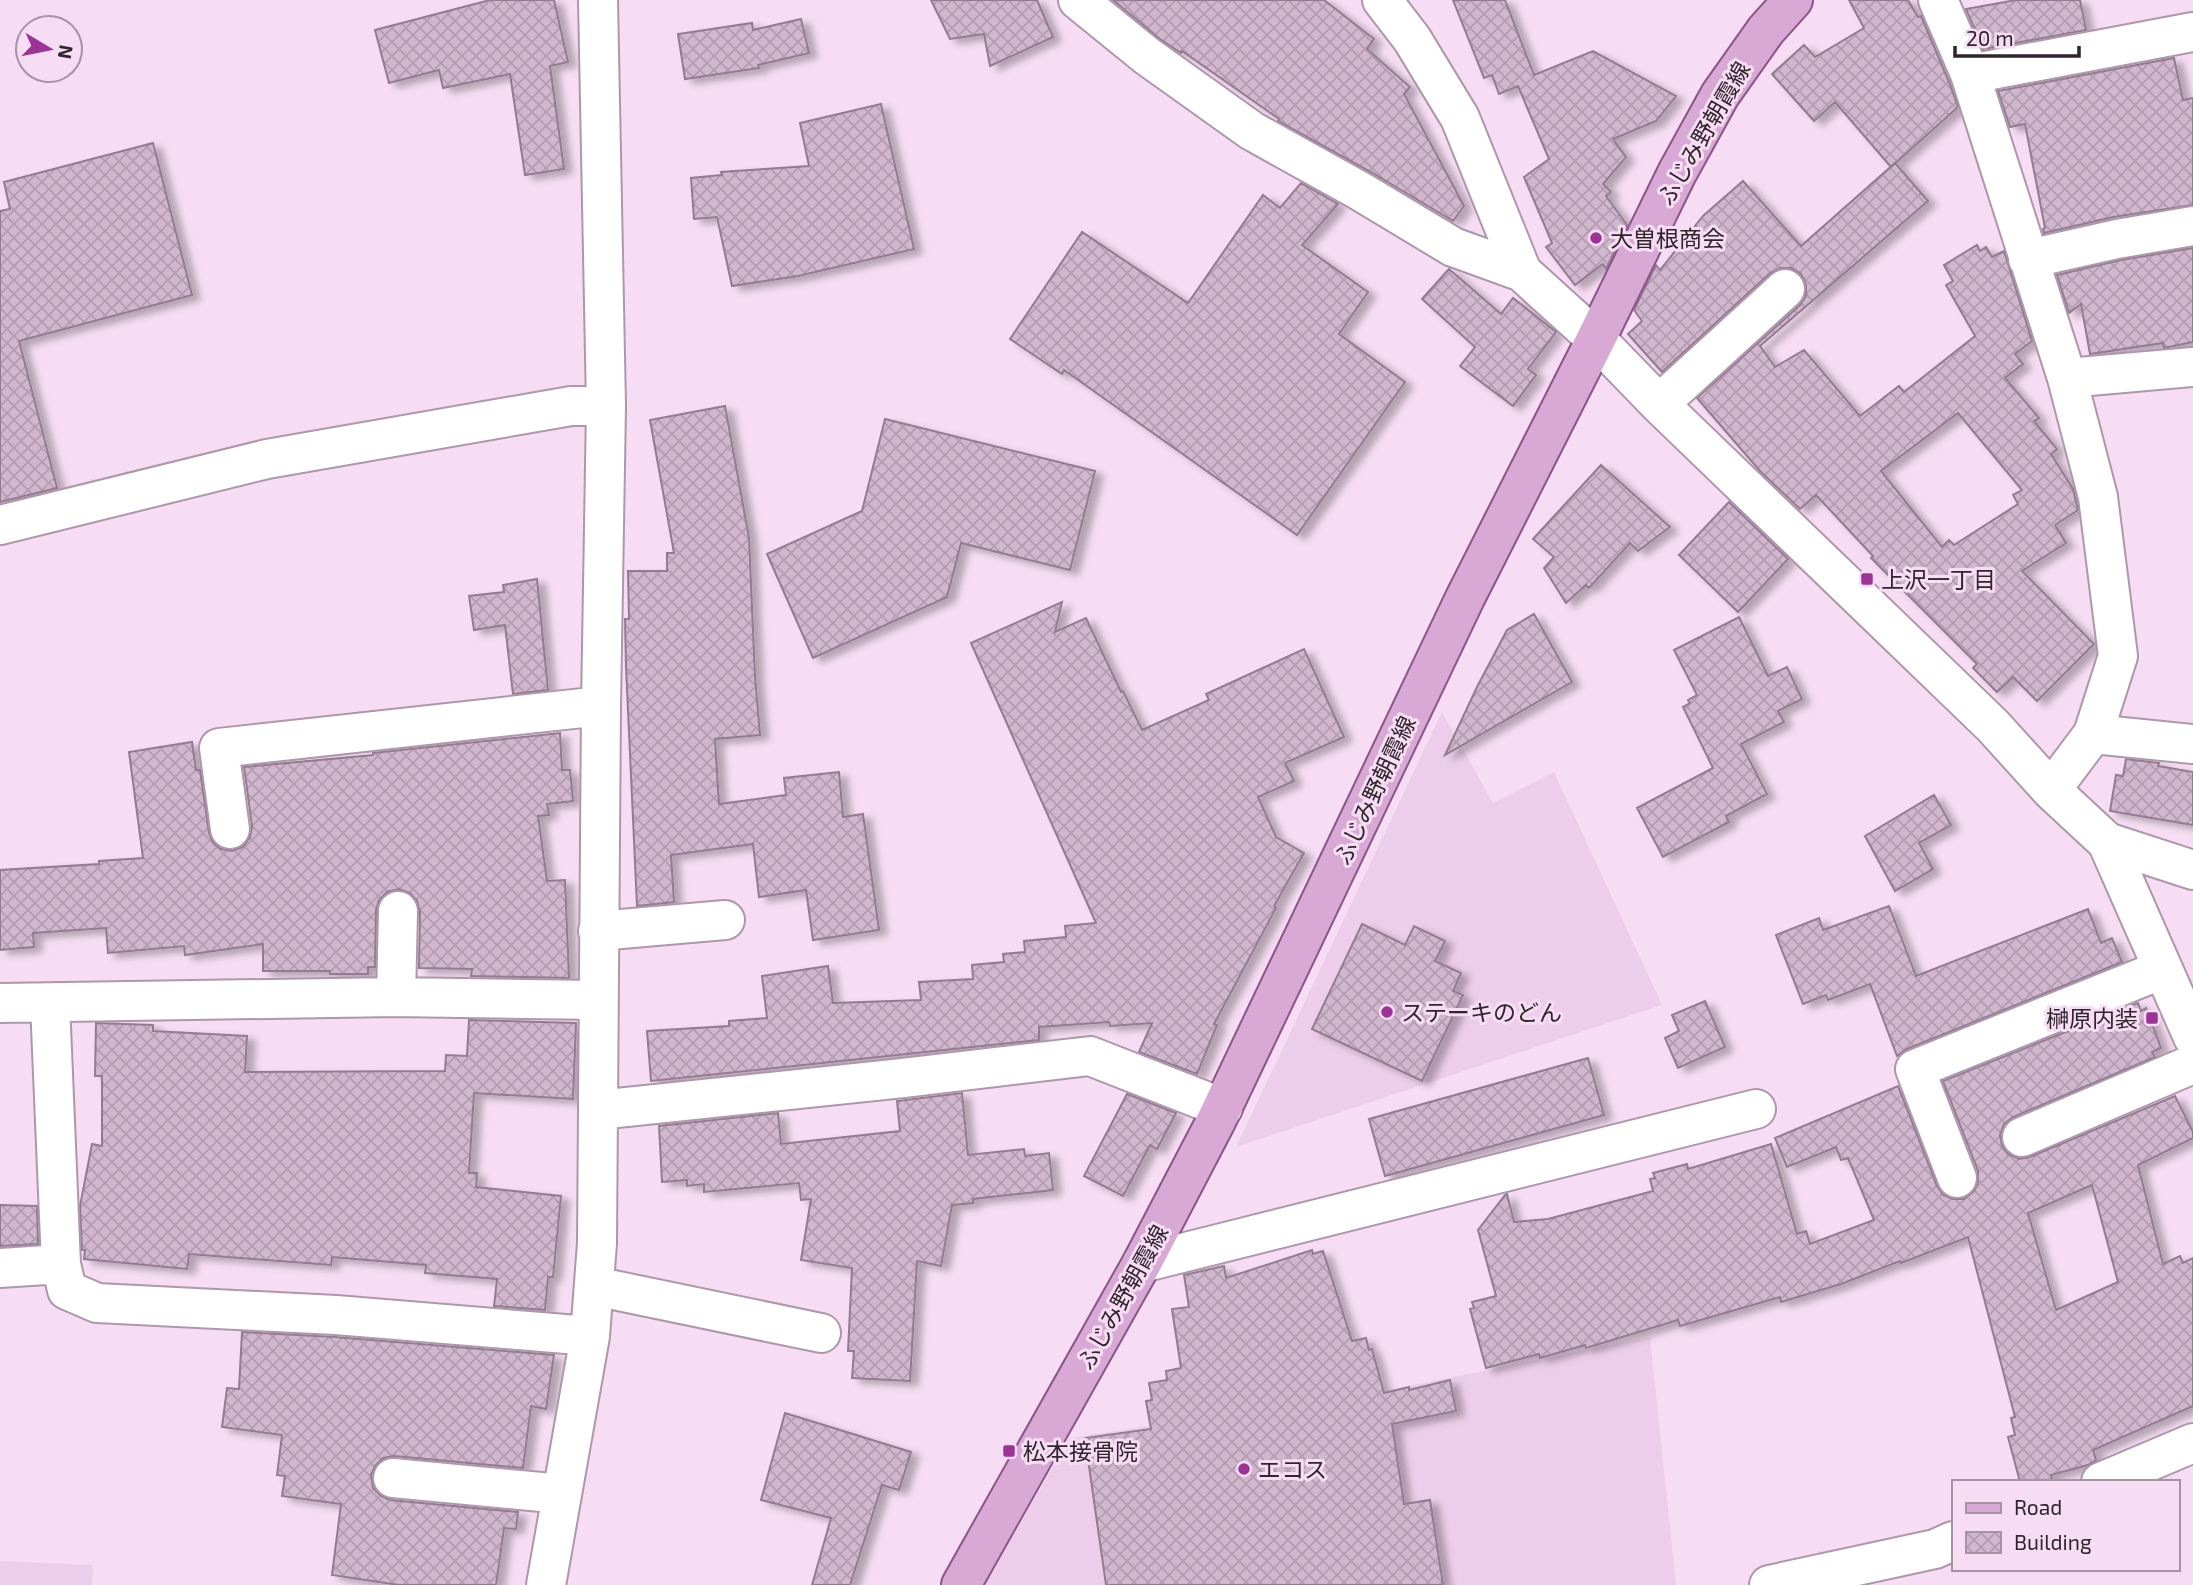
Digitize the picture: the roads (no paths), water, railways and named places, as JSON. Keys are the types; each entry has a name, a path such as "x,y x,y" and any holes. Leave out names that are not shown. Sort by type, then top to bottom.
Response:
{"main road":[{"name":"ふじみ野朝霞線","path":"961,1585 1142,1262 1223,1108 1465,598 1677,173 1720,95 1766,30 1793,0"}],"street":[{"path":"546,1585 590,1336 597,1243 598,930 606,406 598,0"},
{"path":"1078,0 1147,56 1252,131 1453,247 1522,272 1596,340 1993,726 2051,790 2107,842 2193,1037"},
{"path":"1382,0 1412,39 1460,118 1522,272"},
{"path":"1938,0 1970,74 2067,378 2098,497 2118,656 2093,734 2051,790"},
{"path":"1970,74 2193,32"},
{"path":"2028,258 2193,226"},
{"path":"1659,404 1784,289"},
{"path":"2067,378 2193,367"},
{"path":"0,525 267,459 571,406 606,406"},
{"path":"230,829 219,748 601,706"},
{"path":"2093,734 2193,744"},
{"path":"2107,842 2193,870"},
{"path":"396,997 397,911"},
{"path":"598,930 725,920"},
{"path":"1957,1178 1915,1069 2163,969"},
{"path":"0,1003 396,997 598,1000"},
{"path":"50,1003 61,1264 67,1290 97,1303 336,1315 590,1336"},
{"path":"598,1110 1090,1056 1223,1108"},
{"path":"2022,1137 2193,1065"},
{"path":"1142,1262 1756,1110"},
{"path":"0,1268 61,1264"},
{"path":"594,1286 821,1333"},
{"path":"2106,1480 2193,1443"},
{"path":"393,1478 562,1494"},
{"path":"1769,1585 1935,1549 1952,1541"}],"place":[{"name":"大曽根商会","path":"1596,238"},
{"name":"上沢一丁目","path":"1867,579"},
{"name":"ステーキのどん","path":"1387,1012"},
{"name":"榊原内装","path":"2152,1018"},
{"name":"松本接骨院","path":"1009,1451"},
{"name":"エコス","path":"1244,1469"}]}
